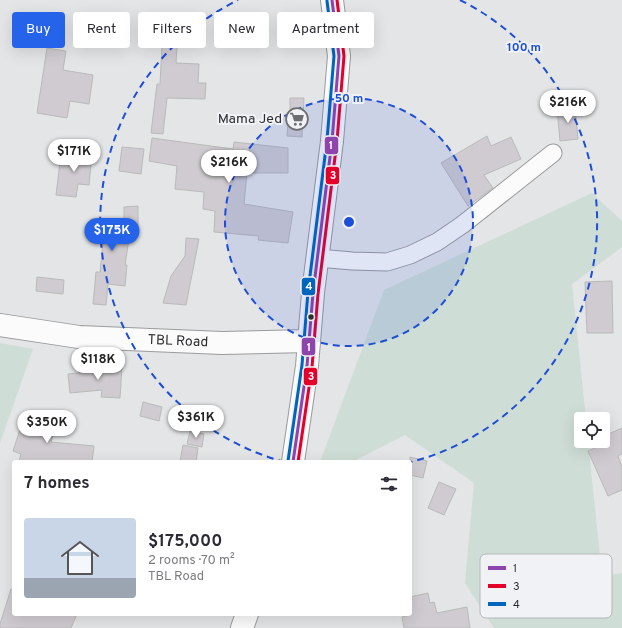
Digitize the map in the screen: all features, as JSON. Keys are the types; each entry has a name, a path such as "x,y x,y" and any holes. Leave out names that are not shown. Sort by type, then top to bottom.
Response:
{"main road":[{"path":"293,460 307,366 313,293 332,141 339,56 332,0"},
{"name":"TBL Road","path":"0,325 79,337 222,343 309,341"},
{"path":"242,628 246,616"}],"street":[{"path":"318,258 352,262 387,262 410,255 437,242 462,225 553,153"}],"shaded area":[{"path":"592,193 622,221 622,247 572,284 585,412 574,412 574,448 589,448 600,554 480,554 480,606 465,583 474,483 405,435 356,460 321,460 384,290"},
{"path":"0,343 33,349 0,443"},
{"path":"622,573 622,628 494,628 488,618 612,618 612,574"}],"building":[{"path":"47,48 66,51 63,70 93,75 89,104 70,101 67,118 37,113"},
{"path":"162,48 177,48 176,63 199,64 198,83 206,83 205,99 167,98 163,134 151,133 157,84 160,84"},
{"path":"290,98 304,98 302,137 287,136 288,121 290,121"},
{"path":"575,107 578,139 560,141 557,109"},
{"path":"487,136 491,146 511,137 521,159 484,175 493,188 468,206 441,163"},
{"path":"152,138 233,149 234,142 288,148 288,173 247,173 244,204 293,212 288,243 258,240 259,236 214,232 215,211 203,209 204,192 175,189 177,166 149,161"},
{"path":"122,147 144,149 141,174 119,171"},
{"path":"66,151 92,154 89,185 78,184 76,197 56,195 60,162 65,163"},
{"path":"138,206 138,226 131,226 125,265 127,265 125,286 108,284 106,305 93,304 96,272 100,272 103,242 89,240 91,219 124,223 124,207"},
{"path":"186,238 199,239 186,305 163,303 171,276 185,256"},
{"path":"37,277 64,280 63,294 36,291"},
{"path":"612,281 613,333 587,333 585,282"},
{"path":"98,365 122,367 120,398 101,397 102,390 70,393 68,374 98,371"},
{"path":"143,402 162,407 159,421 140,416"},
{"path":"26,411 45,418 43,425 55,429 51,442 94,446 92,460 20,460 21,454 13,451"},
{"path":"622,428 622,454 618,456 622,467 622,490 608,496 588,451 595,448 610,448 610,433"},
{"path":"190,431 204,434 202,447 187,444"},
{"path":"183,445 198,448 196,460 180,460"},
{"path":"410,457 427,461 423,478 412,475 412,460 410,460"},
{"path":"439,482 456,489 444,515 428,508"},
{"path":"11,589 12,616 76,616 71,628 0,628"},
{"path":"428,593 430,603 434,602 437,613 467,607 470,628 404,628 402,617 412,616 412,597"}],"transit line":[{"name":"1","path":"293,460 307,366 313,293 332,141 339,56 332,0"},
{"name":"3","path":"298,460 312,367 318,294 337,141 344,56 337,0"},
{"name":"4","path":"288,460 302,365 308,292 327,140 334,56 327,1"}],"place":[{"name":"Mama Jed","path":"297,119"}]}
